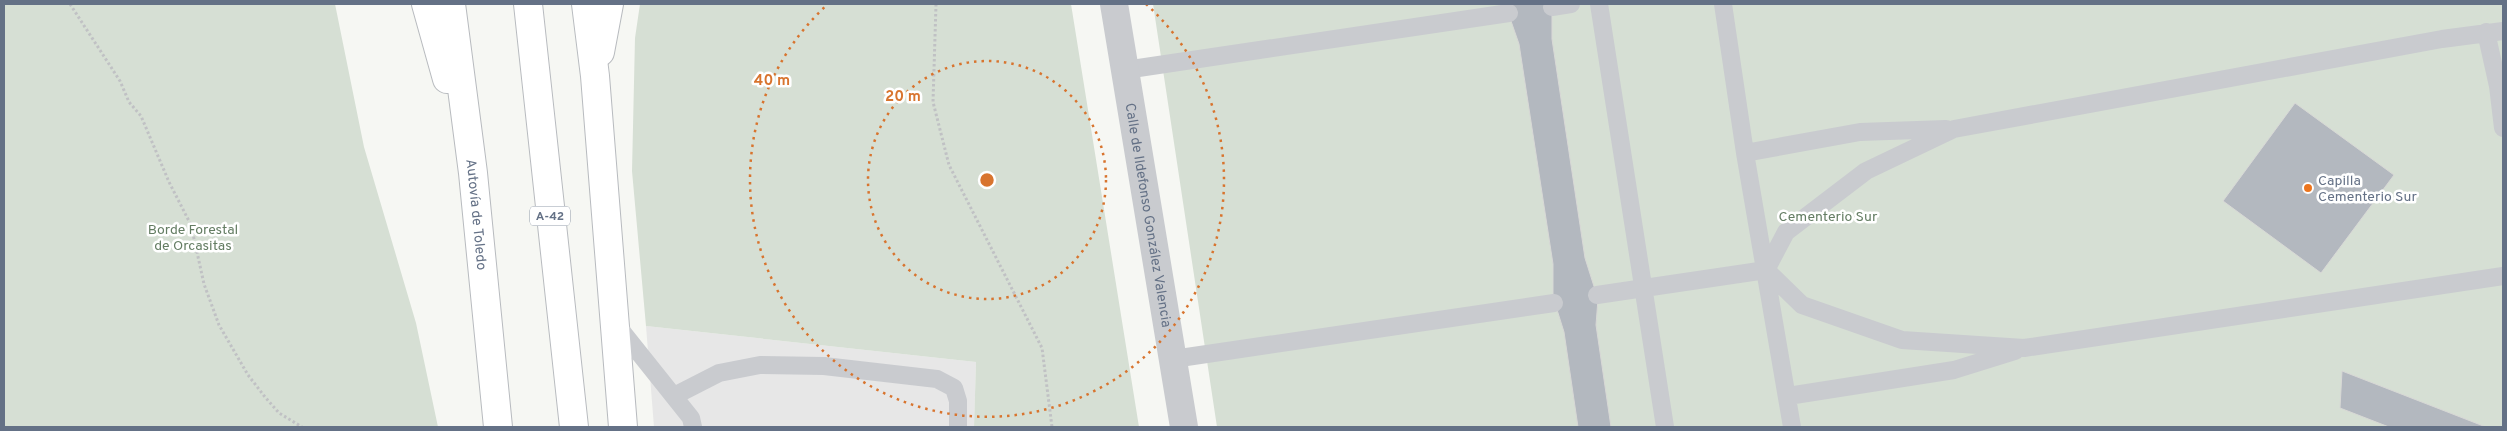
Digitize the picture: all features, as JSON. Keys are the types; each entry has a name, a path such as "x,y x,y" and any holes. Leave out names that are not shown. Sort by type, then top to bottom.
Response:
{"highway":[{"path":"426,4 473,174"},
{"name":"Autovía de Toledo","path":"451,4 473,174 498,427"},
{"name":"A-42","path":"528,4 574,427"},
{"path":"586,4 595,76 613,321 623,427"},
{"path":"595,76 609,4"}],"street":[{"name":"Calle de Ildefonso González Valencia","path":"1114,4 1184,427"}],"lane":[{"path":"1552,6 1571,4"},
{"path":"1599,4 1665,427"},
{"path":"1723,4 1745,153 1792,427"},
{"path":"1125,70 1509,13"},
{"path":"1745,153 1860,132 1954,129 2495,31 2498,86 2503,128"},
{"path":"1766,270 1786,232 1866,171 1954,129"},
{"path":"1597,295 1766,270"},
{"path":"1766,270 1802,305 1902,340 2024,348"},
{"path":"1788,396 1954,370 2024,348 2503,276"},
{"path":"1173,359 1554,303"},
{"path":"613,321 691,418 693,427"},
{"path":"674,396 719,373 752,366 824,366 937,379 954,388 958,400 958,427"}],"path":[{"path":"70,4 120,81 129,102 141,116 169,182 191,225 204,284 220,325 248,375 265,397 279,413 302,427"},
{"path":"936,4 934,102 949,165 1042,348 1052,427"}],"shaded area":[{"path":"646,326 976,362 974,427 654,427"}],"green space":[{"name":"Borde Forestal de Orcasitas","path":"4,4 335,4 364,147 416,323 438,427 4,427"},
{"path":"640,4 1071,4 1139,427 974,427 976,362 646,326 632,171 635,38"},
{"name":"Cementerio Sur","path":"1153,4 2503,4 2503,427 1217,427"}],"building":[{"path":"1509,4 1552,4 1552,39 1585,258 1598,299 1596,325 1611,427 1578,427 1564,332 1553,297 1553,264 1519,44 1511,21"},
{"name":"Capilla Cementerio Sur","path":"2295,103 2394,175 2321,273 2223,201"},
{"path":"2342,371 2486,427 2389,427 2340,408"}],"place":[{"name":"Capilla Cementerio Sur","path":"2308,188"}]}
